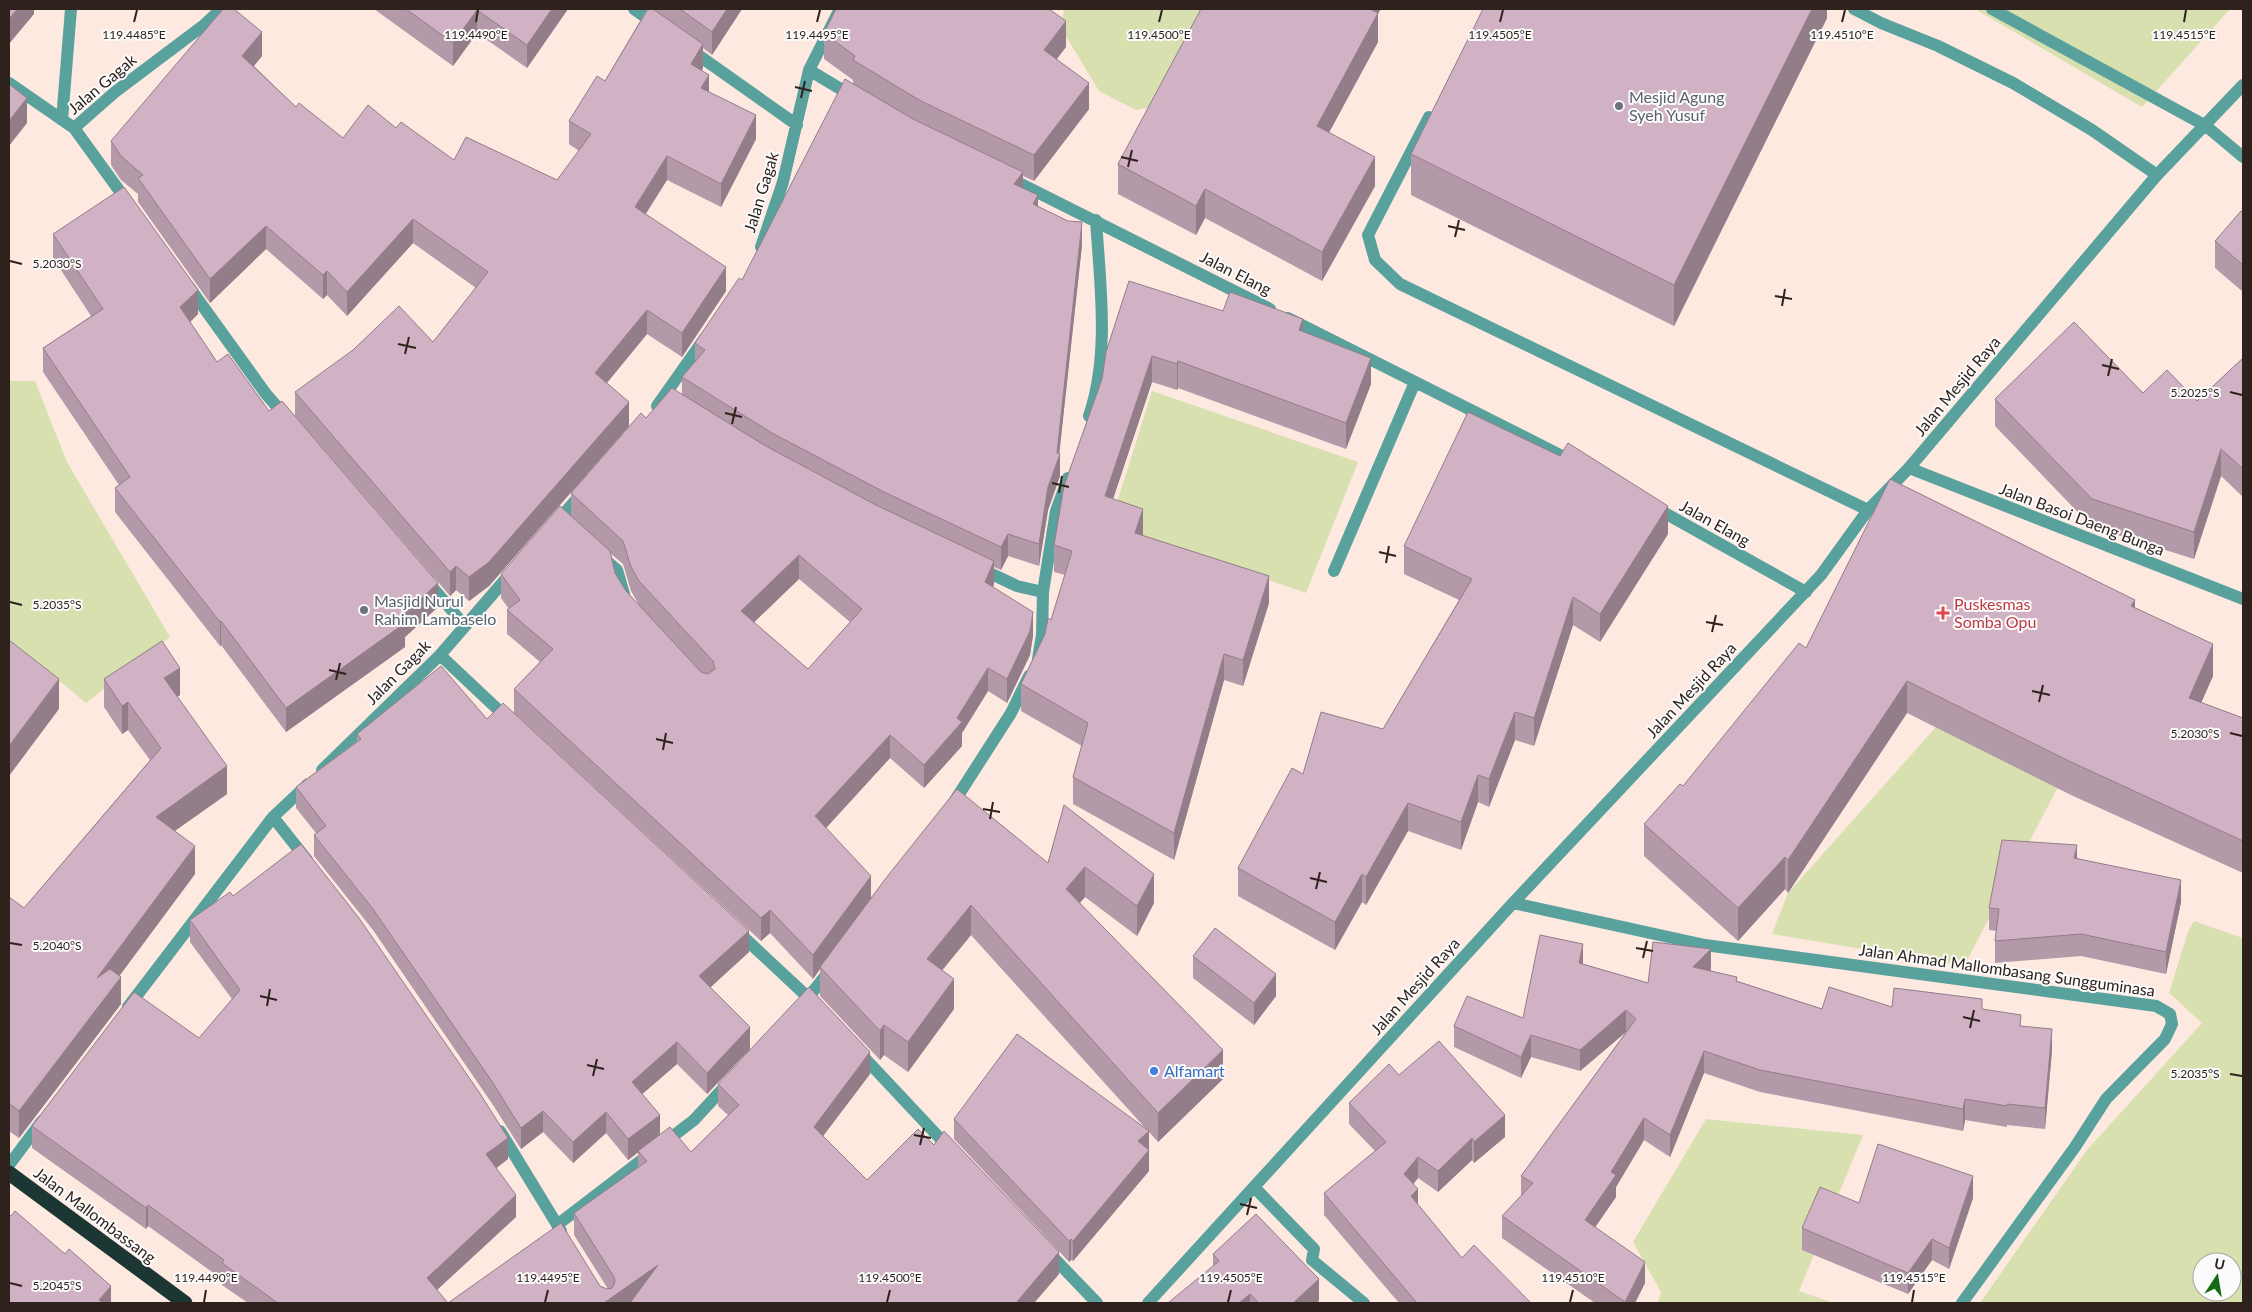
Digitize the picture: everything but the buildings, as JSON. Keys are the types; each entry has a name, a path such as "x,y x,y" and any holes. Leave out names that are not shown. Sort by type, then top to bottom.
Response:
{"highway":[{"name":"Jalan Mallombassang","path":"9,1173 185,1303"}],"street":[{"path":"62,120 71,9"},
{"name":"Jalan Gagak","path":"74,128 115,92 204,25 221,9"},
{"path":"634,9 669,34"},
{"name":"Jalan Gagak","path":"757,255 783,182 809,70 840,9"},
{"path":"1854,9 1881,23 1938,46 2013,83 2092,130 2157,175"},
{"path":"1992,9 2206,126 2243,157"},
{"path":"683,44 797,125"},
{"path":"809,70 867,104"},
{"path":"9,83 74,128 135,213"},
{"name":"Jalan Mesjid Raya","path":"1148,1303 1513,903 1806,592 1821,575 1868,510 1909,468 2157,175 2206,126 2243,85"},
{"path":"1437,103 1368,235 1375,260 1400,284 1868,510"},
{"name":"Jalan Elang","path":"998,173 1096,220 1588,470"},
{"path":"1084,430 1094,403 1102,350 1096,220"},
{"path":"180,276 266,394 291,424"},
{"path":"651,413 668,400 711,329"},
{"path":"1334,571 1415,382"},
{"path":"945,814 1011,713 1038,657 1043,625 1043,592 1056,511 1072,466"},
{"name":"Jalan Basoi Daeng Bunga","path":"1909,468 2243,599"},
{"path":"547,532 563,521 592,480"},
{"name":"Jalan Elang","path":"1640,500 1806,592"},
{"path":"595,551 617,570 623,594 628,602"},
{"name":"Jalan Gagak","path":"273,818 440,655 522,561"},
{"path":"966,562 1017,586 1043,592"},
{"path":"420,574 465,626"},
{"path":"440,655 519,729"},
{"path":"123,1013 273,818 314,869"},
{"name":"Jalan Ahmad Mallombasang Sungguminasa","path":"1513,903 1705,945 2156,1006 2170,1014 2172,1024 2165,1039 2106,1099 2075,1147 1962,1303"},
{"path":"729,924 809,997 822,1012"},
{"path":"795,1012 809,997 838,958"},
{"path":"850,1041 958,1158"},
{"path":"557,1225 694,1120 741,1069"},
{"path":"9,1165 51,1109"},
{"path":"491,1118 567,1240"},
{"path":"1254,1187 1314,1249 1312,1260 1364,1303"},
{"path":"1038,1242 1097,1303"}],"green space":[{"path":"1064,9 1225,9 1236,90 1136,110 1099,91 1061,28"},
{"path":"1975,9 2230,9 2142,107"},
{"path":"9,381 35,381 67,462 170,637 86,703 65,685 9,651"},
{"path":"1152,391 1358,462 1306,593 1110,525"},
{"path":"1936,727 2058,787 1964,966 1772,934 1788,893"},
{"path":"2194,921 2243,938 2243,1303 1980,1303 2087,1150 2202,1023 2169,993 2188,932"},
{"path":"1706,1119 1863,1135 1799,1291 1834,1303 1658,1303 1661,1292 1633,1242"}],"place":[{"name":"Mesjid Agung Syeh Yusuf","path":"1619,106"},
{"name":"Masjid Nurul Rahim Lambaselo","path":"364,610"},
{"name":"Puskesmas Somba Opu","path":"1943,613"},
{"name":"Alfamart","path":"1154,1071"}]}
